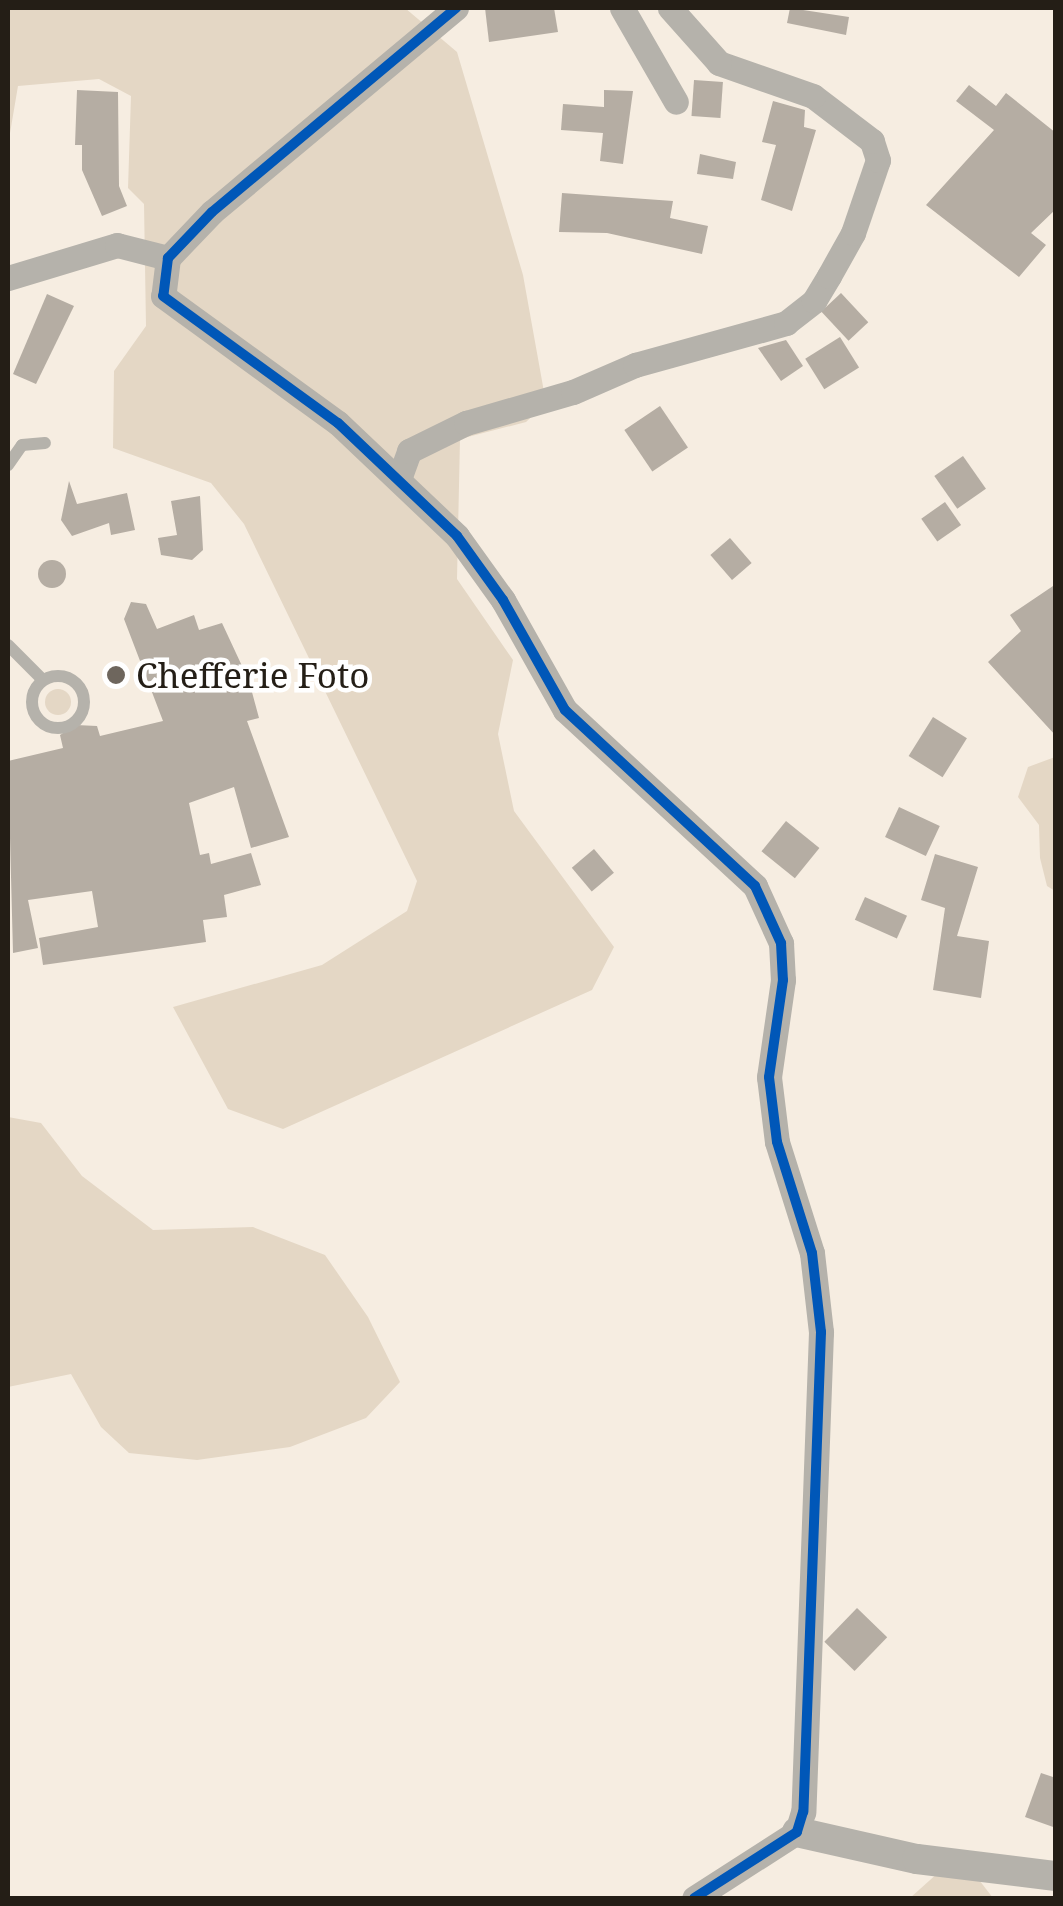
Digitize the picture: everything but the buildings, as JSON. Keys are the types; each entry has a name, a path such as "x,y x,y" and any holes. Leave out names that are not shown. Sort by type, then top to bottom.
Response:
{"street":[{"path":"456,8 315,121 168,258 163,296 338,424 457,536 503,600 565,710 603,751 743,873 770,912 781,944 783,980 770,1077 777,1142 812,1254 821,1332 810,1723 797,1832"},
{"path":"622,8 676,102"},
{"path":"399,480 410,451 466,423 786,323 814,301 853,232 878,160 872,141 813,96 718,63 670,8"},
{"path":"8,278 117,245 168,258"},
{"path":"694,1898 797,1832 918,1860 1056,1876"}],"lane":[{"path":"8,466 22,445 44,443"},
{"path":"8,645 43,680"},
{"path":"62,676 79,687 84,706 75,722 57,728 38,719 32,699 43,680 62,676"}],"shaded area":[{"path":"8,8 405,8 457,52 523,275 546,403 526,422 460,439 457,579 513,660 498,734 514,811 614,947 592,990 283,1129 228,1109 173,1007 322,965 407,911 417,881 244,524 211,483 113,448 114,371 146,326 144,204 128,188 131,96 99,79 18,86 8,145"},
{"path":"58,689 67,693 71,702 67,711 58,715 49,711 45,702 49,693"},
{"path":"1056,757 1055,891 1047,886 1040,858 1039,825 1018,797 1028,767"},
{"path":"8,1117 41,1123 82,1176 153,1230 253,1227 325,1255 368,1317 400,1382 366,1418 290,1447 197,1460 129,1453 101,1427 71,1374 8,1387"},
{"path":"959,1854 993,1898 910,1898"}],"cycle path":[{"path":"456,8 212,212 168,258 163,296 338,423 457,536 503,600 565,710 755,886 781,943 783,980 769,1077 777,1142 812,1253 821,1332 803,1812 797,1832 694,1898"}],"place":[{"name":"Chefferie Foto","path":"116,675"}]}
